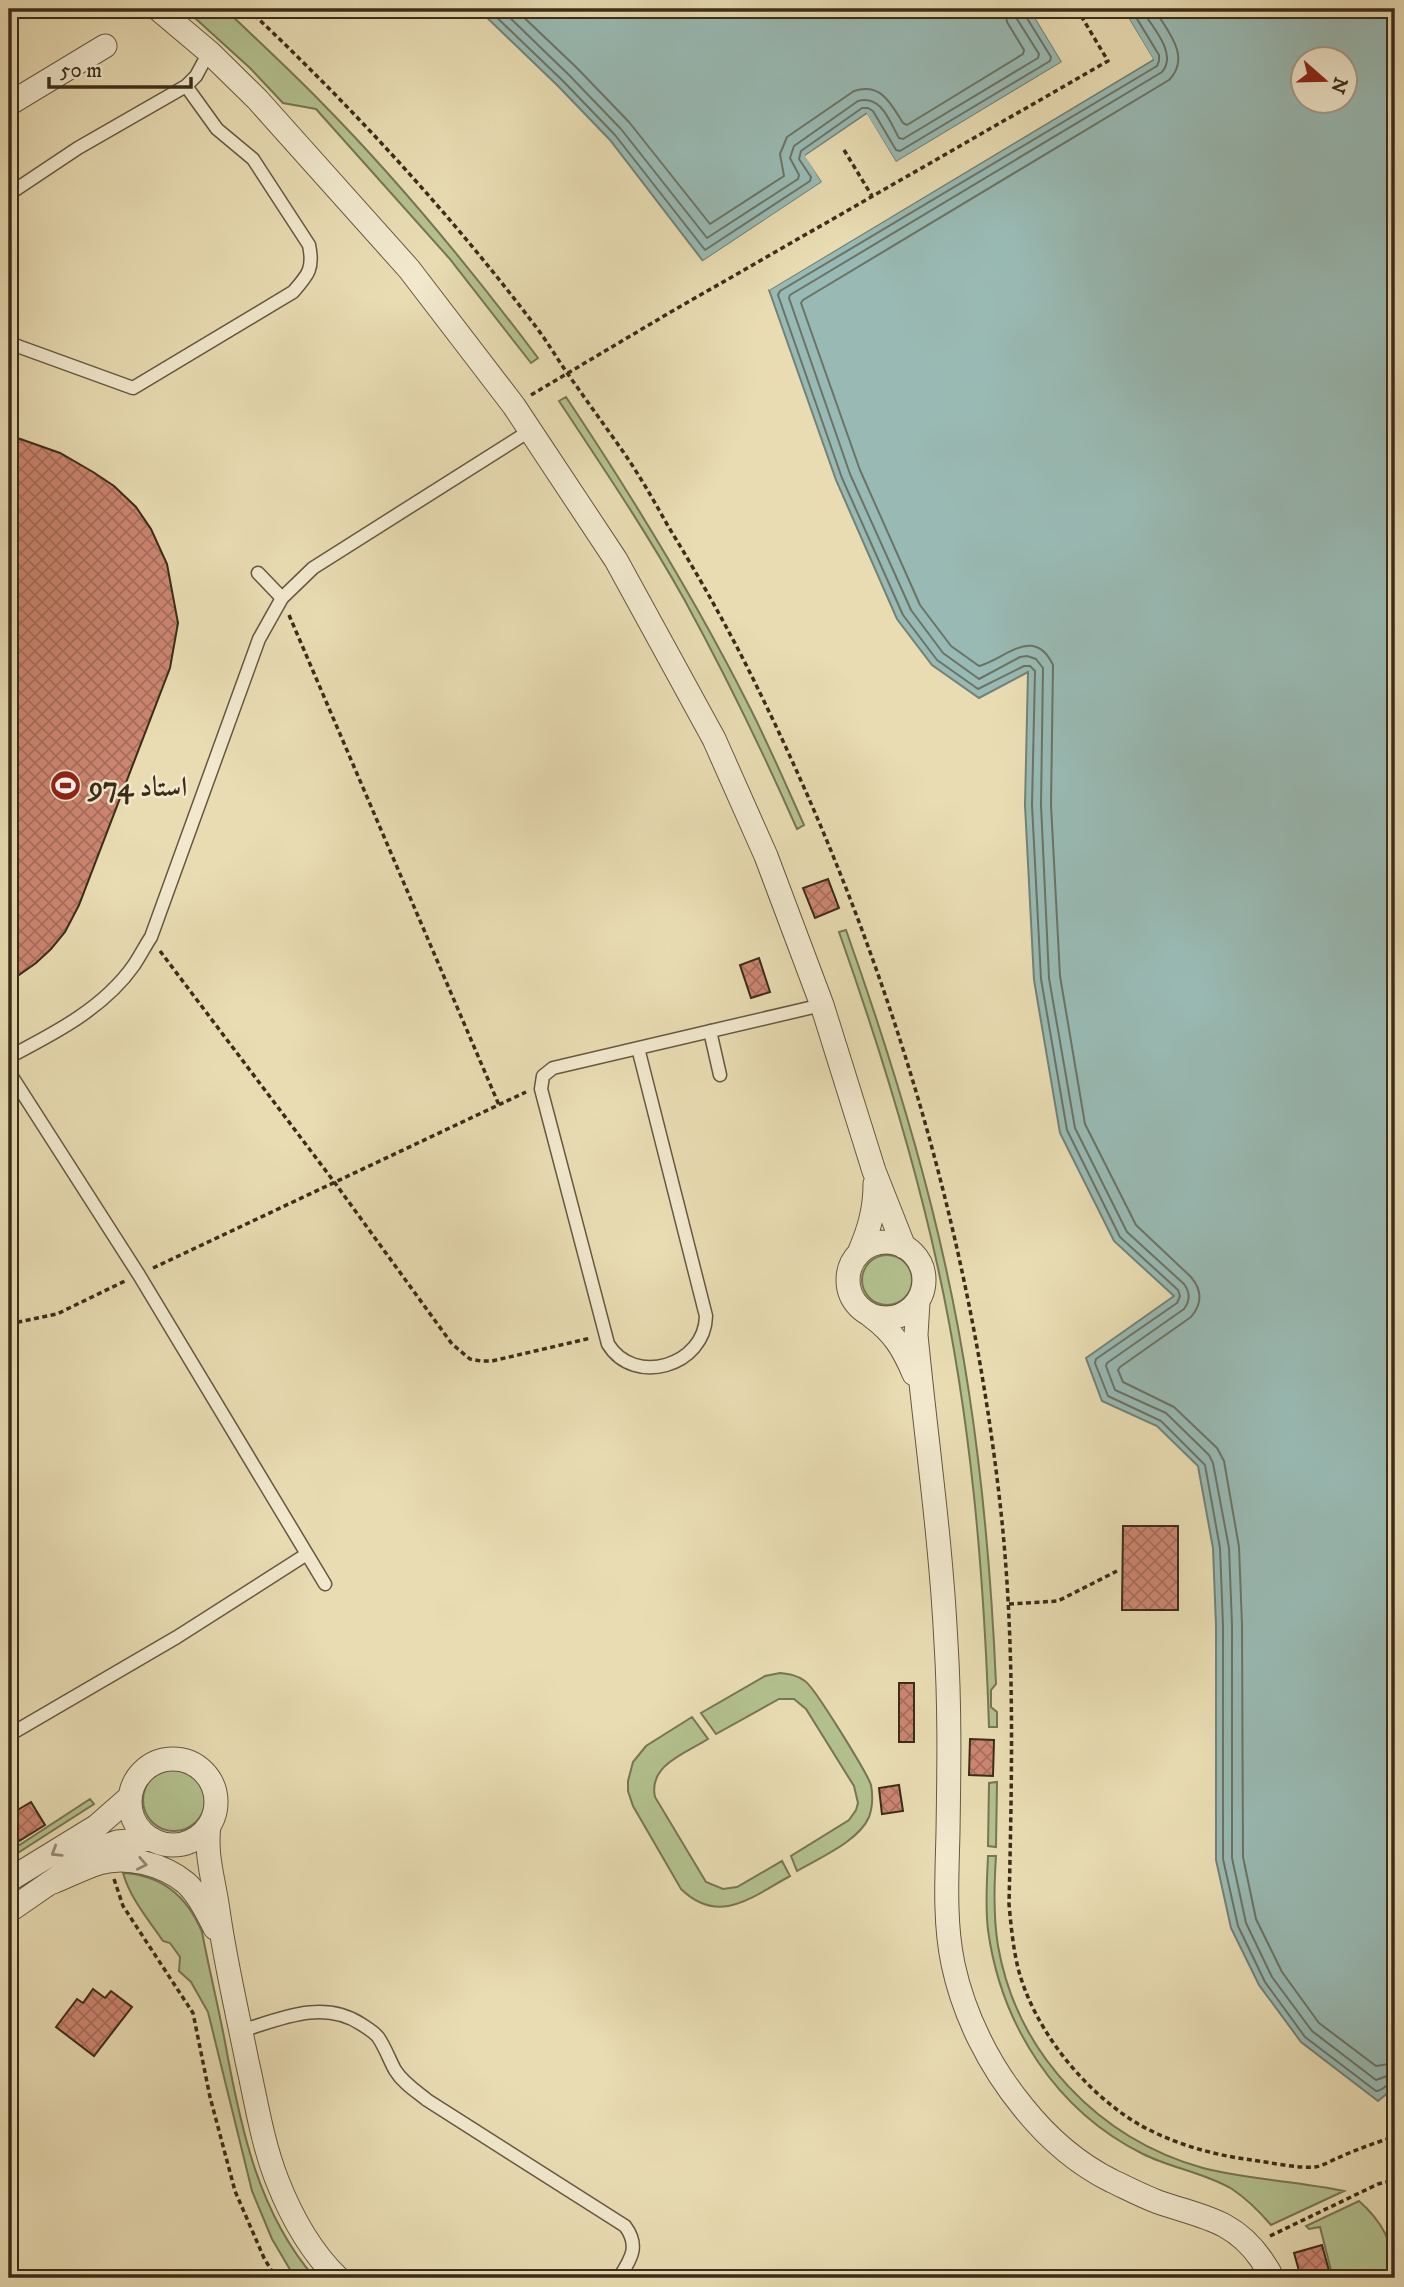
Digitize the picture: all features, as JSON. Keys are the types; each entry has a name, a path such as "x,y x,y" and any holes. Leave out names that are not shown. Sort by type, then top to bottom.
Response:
{"street":[{"path":"158,9 209,52 257,99 409,268 514,405 616,560 714,739 766,856 822,1005 874,1171 904,1247"},
{"path":"9,104 105,46"},
{"path":"874,1171 875,1200 871,1225 859,1253 851,1263 848,1288 852,1300 860,1310 888,1329 904,1351 921,1389"},
{"path":"859,1253 880,1242 893,1242 914,1254 921,1265 924,1278 923,1291 918,1302 908,1312 897,1318 871,1316"},
{"path":"918,1302 916,1335 940,1550 945,1620 949,1741 948,1906 953,1963 965,2006 999,2076 1023,2108 1065,2150 1110,2180 1156,2201 1231,2228 1250,2244 1272,2278"},
{"path":"209,1826 201,1834 173,1845 152,1839 142,1832 135,1822 130,1797 141,1773 151,1765 176,1758 189,1761 200,1768 215,1789 216,1802 207,1841 208,1861 258,2110 276,2178 299,2228 324,2264 338,2278"},
{"path":"9,1881 97,1826 130,1797"},
{"path":"9,1911 107,1844 152,1839"},
{"path":"54,1882 99,1863 144,1862 165,1870 186,1884 202,1903 222,1941"}],"lane":[{"path":"9,194 78,148 186,86 196,76 209,52"},
{"path":"9,343 133,388 293,292 309,274 309,245 254,159 217,129 186,86"},
{"path":"9,1057 80,1017 101,1001 134,965 151,937 259,639 282,598 313,569 531,430"},
{"path":"258,573 282,598"},
{"path":"638,1048 704,1305 706,1327 689,1354 666,1366 653,1368 624,1360 612,1350 606,1335 541,1089 543,1076 553,1069 638,1048 822,1005"},
{"path":"710,1031 720,1075"},
{"path":"9,1072 139,1275 325,1584"},
{"path":"9,1735 177,1637 307,1554"},
{"path":"241,2031 318,2011 337,2012 375,2033 388,2052 396,2071 427,2100 625,2226 633,2237 633,2248 619,2278"}],"path":[{"path":"514,405 1108,61 1077,9"},
{"path":"844,150 872,196"},
{"path":"282,598 499,1105"},
{"path":"151,937 335,1182 452,1344 470,1359 492,1361 606,1335"},
{"path":"9,1324 57,1314 528,1091 541,1089"},
{"path":"1009,1604 1058,1601 1117,1570"},
{"path":"112,1861 113,1878 123,1906 193,2014 210,2097 235,2192 264,2258 276,2278"},
{"path":"1250,2244 1378,2184 1395,2180"}],"green space":[{"path":"185,9 225,9 297,78 407,195 538,358 531,363 449,258 316,109 283,103 250,68"},
{"path":"566,397 662,548 727,664 763,734 804,825 797,829 743,712 699,627 639,524 559,401"},
{"path":"846,930 913,1137 956,1316 980,1473 996,1684 991,1690 991,1707 997,1712 997,1727 989,1727 984,1611 974,1496 949,1325 938,1268 906,1140 839,932"},
{"path":"887,1255 905,1262 912,1280 905,1298 887,1305 869,1298 862,1280 869,1262"},
{"path":"780,1673 799,1677 811,1687 860,1765 871,1785 872,1793 869,1817 857,1834 797,1871 791,1856 849,1820 856,1810 858,1803 854,1786 806,1709 794,1699 779,1699 716,1734 701,1713 765,1676"},
{"path":"692,1717 708,1739 671,1761 657,1776 654,1786 655,1797 706,1882 723,1889 737,1887 782,1861 790,1876 749,1899 722,1907 709,1906 695,1900 681,1889 633,1806 628,1791 633,1762 646,1746"},
{"path":"174,1769 196,1778 205,1800 196,1822 174,1831 152,1822 143,1800 152,1778"},
{"path":"997,1782 996,1847 988,1846 989,1783"},
{"path":"90,1799 94,1804 13,1856 9,1852"},
{"path":"988,1856 996,1856 995,1924 1008,1985 1023,2022 1044,2056 1069,2087 1097,2113 1130,2136 1165,2155 1220,2172 1344,2191 1271,2225 1232,2189 1143,2154 1112,2136 1084,2114 1059,2089 1038,2062 1005,1999 988,1930"},
{"path":"123,1873 161,1883 181,1898 196,1919 202,1932 237,2105 254,2167 279,2225 295,2253 315,2278 295,2278 272,2239 252,2191 208,2012 191,1982 179,1971 180,1957 170,1943 163,1941 146,1916 130,1891"},
{"path":"1359,2201 1386,2235 1393,2256 1394,2278 1333,2278 1320,2227 1309,2229 1306,2226"}],"water":[{"path":"478,9 1030,9 1062,62 896,162 866,114 806,155 822,182 703,261 610,140"},
{"path":"1123,9 1395,9 1395,2087 1378,2101 1301,2042 1259,1985 1231,1928 1216,1860 1216,1626 1213,1548 1198,1466 1157,1426 1102,1401 1086,1358 1174,1296 1114,1241 1060,1133 1034,980 1025,805 1028,672 979,698 932,665 897,619 836,480 769,290 1153,60"}],"pier":[{"path":"1030,9 1034,9 1065,60 1064,64 896,165 866,119 810,157 825,180 824,185 705,263 700,263 822,182 805,156 867,114 896,162 1062,62"},
{"path":"1120,9 1123,9 1153,59 769,290 767,286 1149,58"}],"building":[{"name":"استاد 974","path":"9,435 60,453 114,486 136,507 151,529 167,564 178,623 170,668 79,905 65,932 51,949 9,982"},
{"path":"828,879 839,908 815,918 803,888"},
{"path":"759,958 770,992 751,998 740,965"},
{"path":"1123,1526 1178,1526 1178,1610 1122,1610"},
{"path":"899,1683 914,1683 914,1742 899,1742"},
{"path":"970,1739 994,1740 993,1776 969,1775"},
{"path":"899,1785 903,1811 882,1814 879,1788"},
{"path":"31,1802 45,1825 19,1841 9,1823 9,1815"},
{"path":"93,1989 105,1998 111,1991 132,2007 94,2056 56,2027 77,1999 83,2003"},
{"path":"1322,2245 1331,2278 1301,2278 1294,2253"}],"place":[{"name":"استاد 974","path":"66,786"}]}
